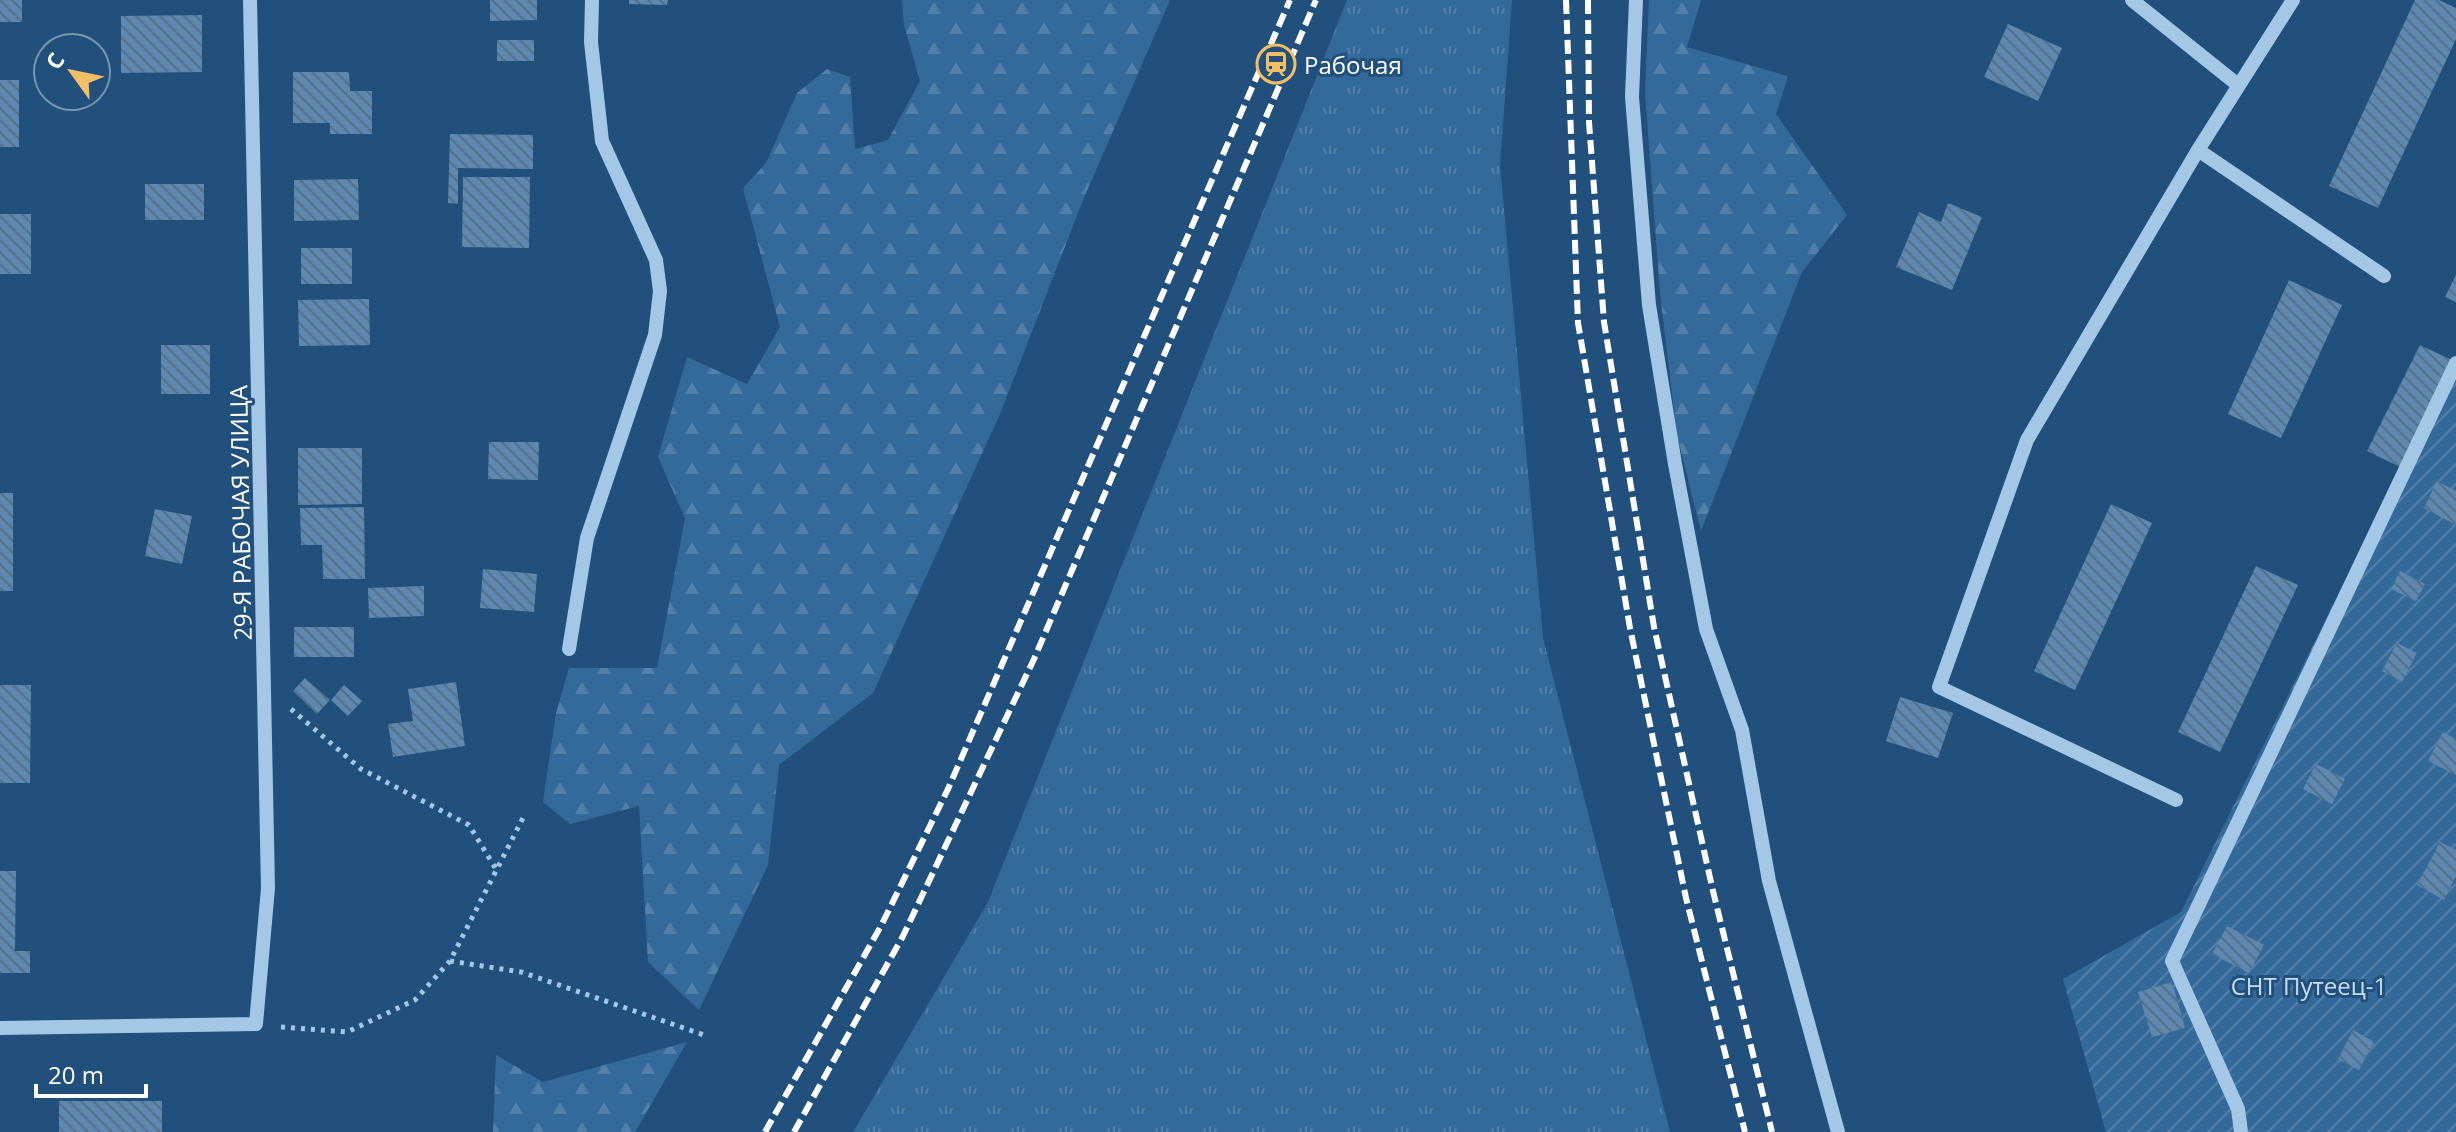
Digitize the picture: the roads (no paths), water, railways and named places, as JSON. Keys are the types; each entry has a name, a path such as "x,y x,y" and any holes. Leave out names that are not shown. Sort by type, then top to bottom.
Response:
{"street":[{"name":"29-Я РАБОЧАЯ УЛИЦА","path":"0,1028 256,1024 268,888 250,0"},
{"path":"569,649 587,538 655,335 660,291 656,260 602,141 591,42 592,0"},
{"path":"1636,0 1632,97 1649,305 1675,464 1706,629 1742,730 1769,881 1838,1132"},
{"path":"2132,0 2238,85"},
{"path":"2176,800 1939,687 2027,440 2198,150 2293,0"},
{"path":"2198,150 2384,276"},
{"path":"2241,1132 2238,1109 2172,961 2456,363"}],"railway":[{"path":"765,1132 881,926 948,789 1290,0"},
{"path":"794,1132 903,936 1034,659 1316,0"},
{"path":"1566,0 1578,323 1630,628 1686,898 1745,1132"},
{"path":"1588,0 1589,122 1604,322 1654,627 1713,891 1772,1132"}],"place":[{"name":"Рабочая","path":"1276,64"}],"park label":[{"name":"СНТ Путеец-1","path":"2309,985"}]}
